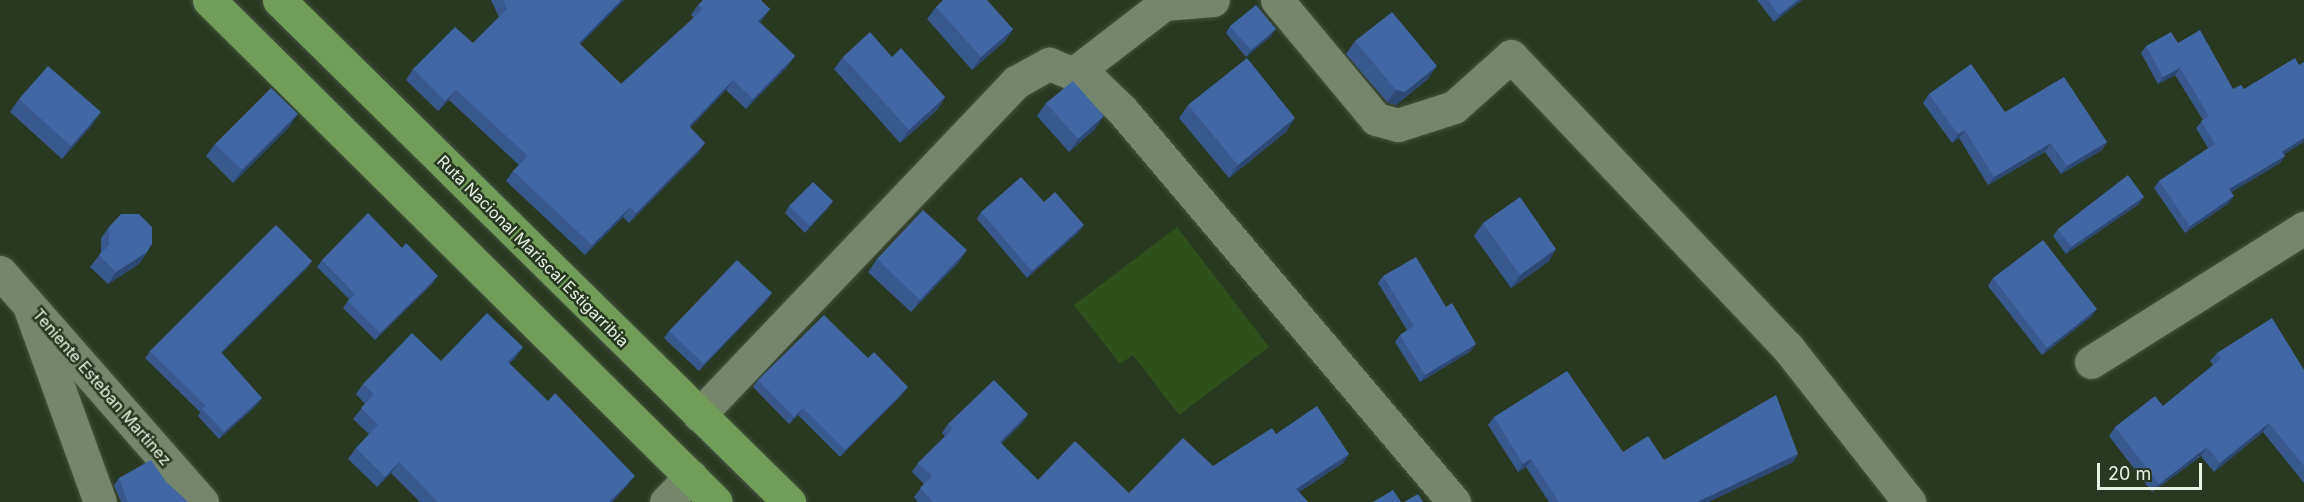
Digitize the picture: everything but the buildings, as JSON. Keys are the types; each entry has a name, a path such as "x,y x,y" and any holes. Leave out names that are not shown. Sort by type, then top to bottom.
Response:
{"highway":[{"path":"209,0 716,502"},
{"name":"Ruta Nacional Mariscal Estigarribia","path":"279,0 789,502"}],"street":[{"path":"1073,74 1164,4 1214,0"},
{"path":"1277,0 1376,119 1398,125 1454,107 1511,57 1788,348 1909,502"},
{"path":"699,415 1016,82 1049,64 1092,81 1122,110 1454,502"},
{"path":"2091,362 2304,228"},
{"name":"Teniente Esteban Martinez","path":"0,273 202,502"},
{"path":"27,301 100,502"},
{"path":"666,502 691,476"}],"green space":[{"path":"1177,227 1269,347 1179,415 1133,355 1120,364 1074,305"}]}
